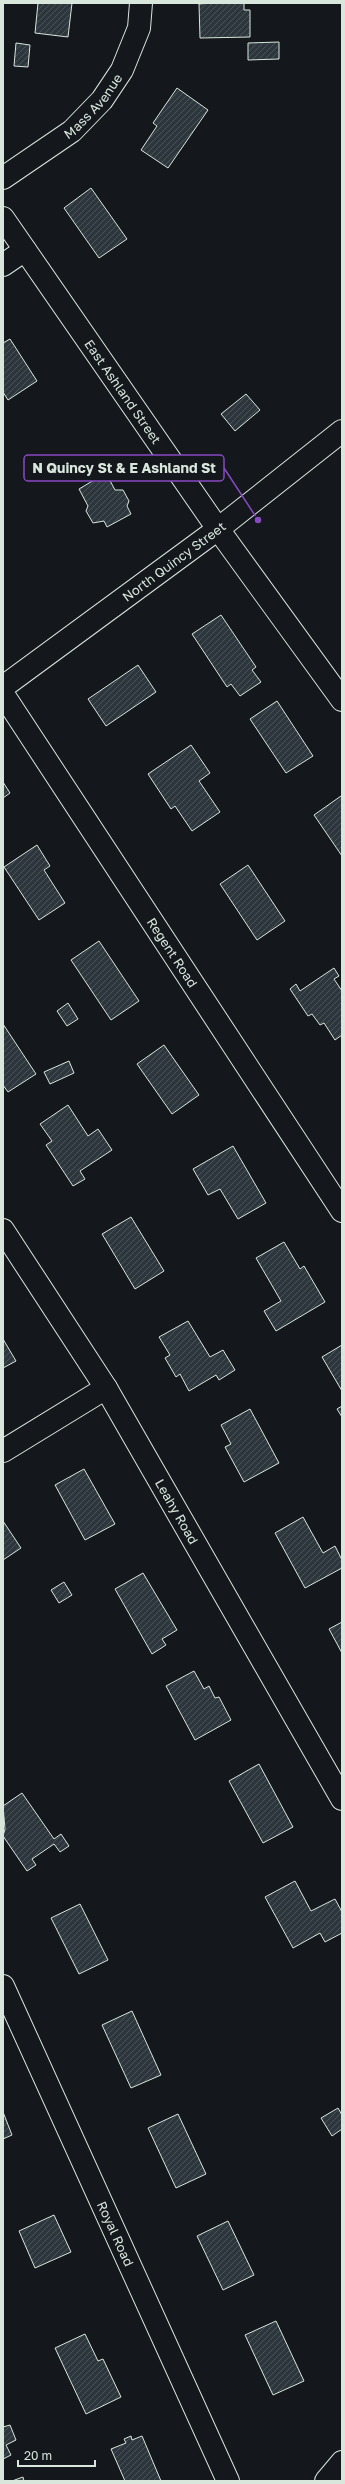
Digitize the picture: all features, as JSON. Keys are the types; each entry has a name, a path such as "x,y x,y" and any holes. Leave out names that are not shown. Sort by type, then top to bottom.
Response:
{"street":[{"name":"Mass Avenue","path":"3,178 72,131 102,100 122,70 139,28 141,3"},
{"name":"East Ashland Street","path":"3,218 218,529 342,700"},
{"path":"3,265 25,250"},
{"name":"North Quincy Street","path":"3,687 218,529 342,431"},
{"name":"Regent Road","path":"3,694 342,1211"},
{"name":"Leahy Road","path":"3,1230 106,1388 342,1799"},
{"path":"3,1451 106,1388"},
{"name":"Royal Road","path":"3,1986 228,2481"},
{"path":"326,2481 342,2462"}],"building":[{"path":"38,3 72,3 68,37 35,33"},
{"path":"244,3 244,10 250,10 250,37 200,38 199,4"},
{"path":"279,42 279,59 248,60 248,43"},
{"path":"16,43 30,45 28,67 14,66"},
{"path":"177,88 208,110 168,168 141,150 157,126 153,123"},
{"path":"91,188 127,239 99,258 64,208"},
{"path":"10,339 37,381 8,400 3,392 3,343"},
{"path":"246,394 260,410 235,431 221,414"},
{"path":"106,473 115,490 123,490 129,501 127,506 131,514 107,527 104,521 93,523 86,511 88,506 79,489"},
{"path":"221,615 256,667 252,670 261,682 240,696 231,684 227,687 192,634"},
{"path":"138,665 156,692 106,726 88,699"},
{"path":"277,701 313,756 286,773 250,719"},
{"path":"191,745 210,773 199,781 220,812 192,831 175,806 171,809 148,774"},
{"path":"3,782 10,793 3,798"},
{"path":"341,796 342,797 342,856 314,815"},
{"path":"37,845 50,866 44,870 65,903 39,920 4,867"},
{"path":"248,865 285,921 257,940 220,884"},
{"path":"99,941 139,1001 111,1020 71,960"},
{"path":"334,968 339,976 334,979 342,991 342,1035 335,1040 324,1023 320,1025 312,1014 308,1016 290,989 296,984 300,991"},
{"path":"68,1003 78,1019 67,1026 57,1011"},
{"path":"3,1024 36,1074 8,1092 3,1085"},
{"path":"164,1045 199,1095 172,1114 137,1064"},
{"path":"69,1061 74,1073 50,1084 44,1072"},
{"path":"68,1105 88,1136 98,1129 112,1150 80,1171 85,1179 73,1186 46,1145 52,1141 40,1124"},
{"path":"233,1146 266,1203 238,1219 220,1189 208,1195 193,1169"},
{"path":"131,1217 164,1271 135,1289 102,1234"},
{"path":"284,1242 300,1269 304,1266 325,1302 276,1331 264,1311 281,1301 256,1258"},
{"path":"188,1321 210,1357 223,1350 235,1370 219,1380 216,1375 189,1391 180,1374 176,1377 165,1358 170,1355 159,1337"},
{"path":"3,1339 16,1361 3,1368"},
{"path":"342,1345 342,1391 322,1357"},
{"path":"342,1406 342,1417 337,1409"},
{"path":"250,1409 279,1463 244,1482 225,1447 231,1444 221,1425"},
{"path":"84,1469 115,1524 85,1540 55,1485"},
{"path":"303,1517 323,1553 335,1546 342,1560 342,1568 305,1588 275,1533"},
{"path":"3,1521 21,1548 3,1560"},
{"path":"143,1573 177,1630 162,1639 166,1645 152,1654 115,1589"},
{"path":"64,1582 72,1595 59,1603 51,1590"},
{"path":"342,1622 342,1653 329,1629"},
{"path":"194,1671 204,1689 209,1686 215,1698 219,1697 231,1720 195,1740 166,1686"},
{"path":"259,1764 293,1827 263,1843 229,1781"},
{"path":"22,1793 54,1839 61,1834 69,1846 60,1852 54,1844 32,1859 36,1865 27,1871 3,1836 5,1829 3,1806"},
{"path":"295,1881 311,1911 335,1899 342,1912 342,1933 325,1942 320,1933 293,1948 265,1897"},
{"path":"80,1904 108,1960 79,1974 51,1918"},
{"path":"132,2011 161,2075 131,2088 102,2025"},
{"path":"338,2108 342,2115 342,2129 332,2136 321,2118"},
{"path":"3,2112 12,2135 3,2139"},
{"path":"178,2114 206,2174 176,2188 148,2128"},
{"path":"54,2215 71,2252 35,2268 19,2231"},
{"path":"228,2221 254,2275 223,2290 197,2236"},
{"path":"276,2321 304,2381 273,2395 245,2335"},
{"path":"85,2334 98,2361 103,2359 121,2397 86,2414 55,2348"},
{"path":"10,2425 16,2440 6,2445 11,2455 3,2459 3,2427"},
{"path":"131,2436 132,2440 142,2436 161,2481 125,2481 111,2449 126,2443 124,2439"},
{"path":"23,2477 24,2481 12,2481"}],"place":[{"name":"N Quincy St & E Ashland St","path":"258,520"}]}
